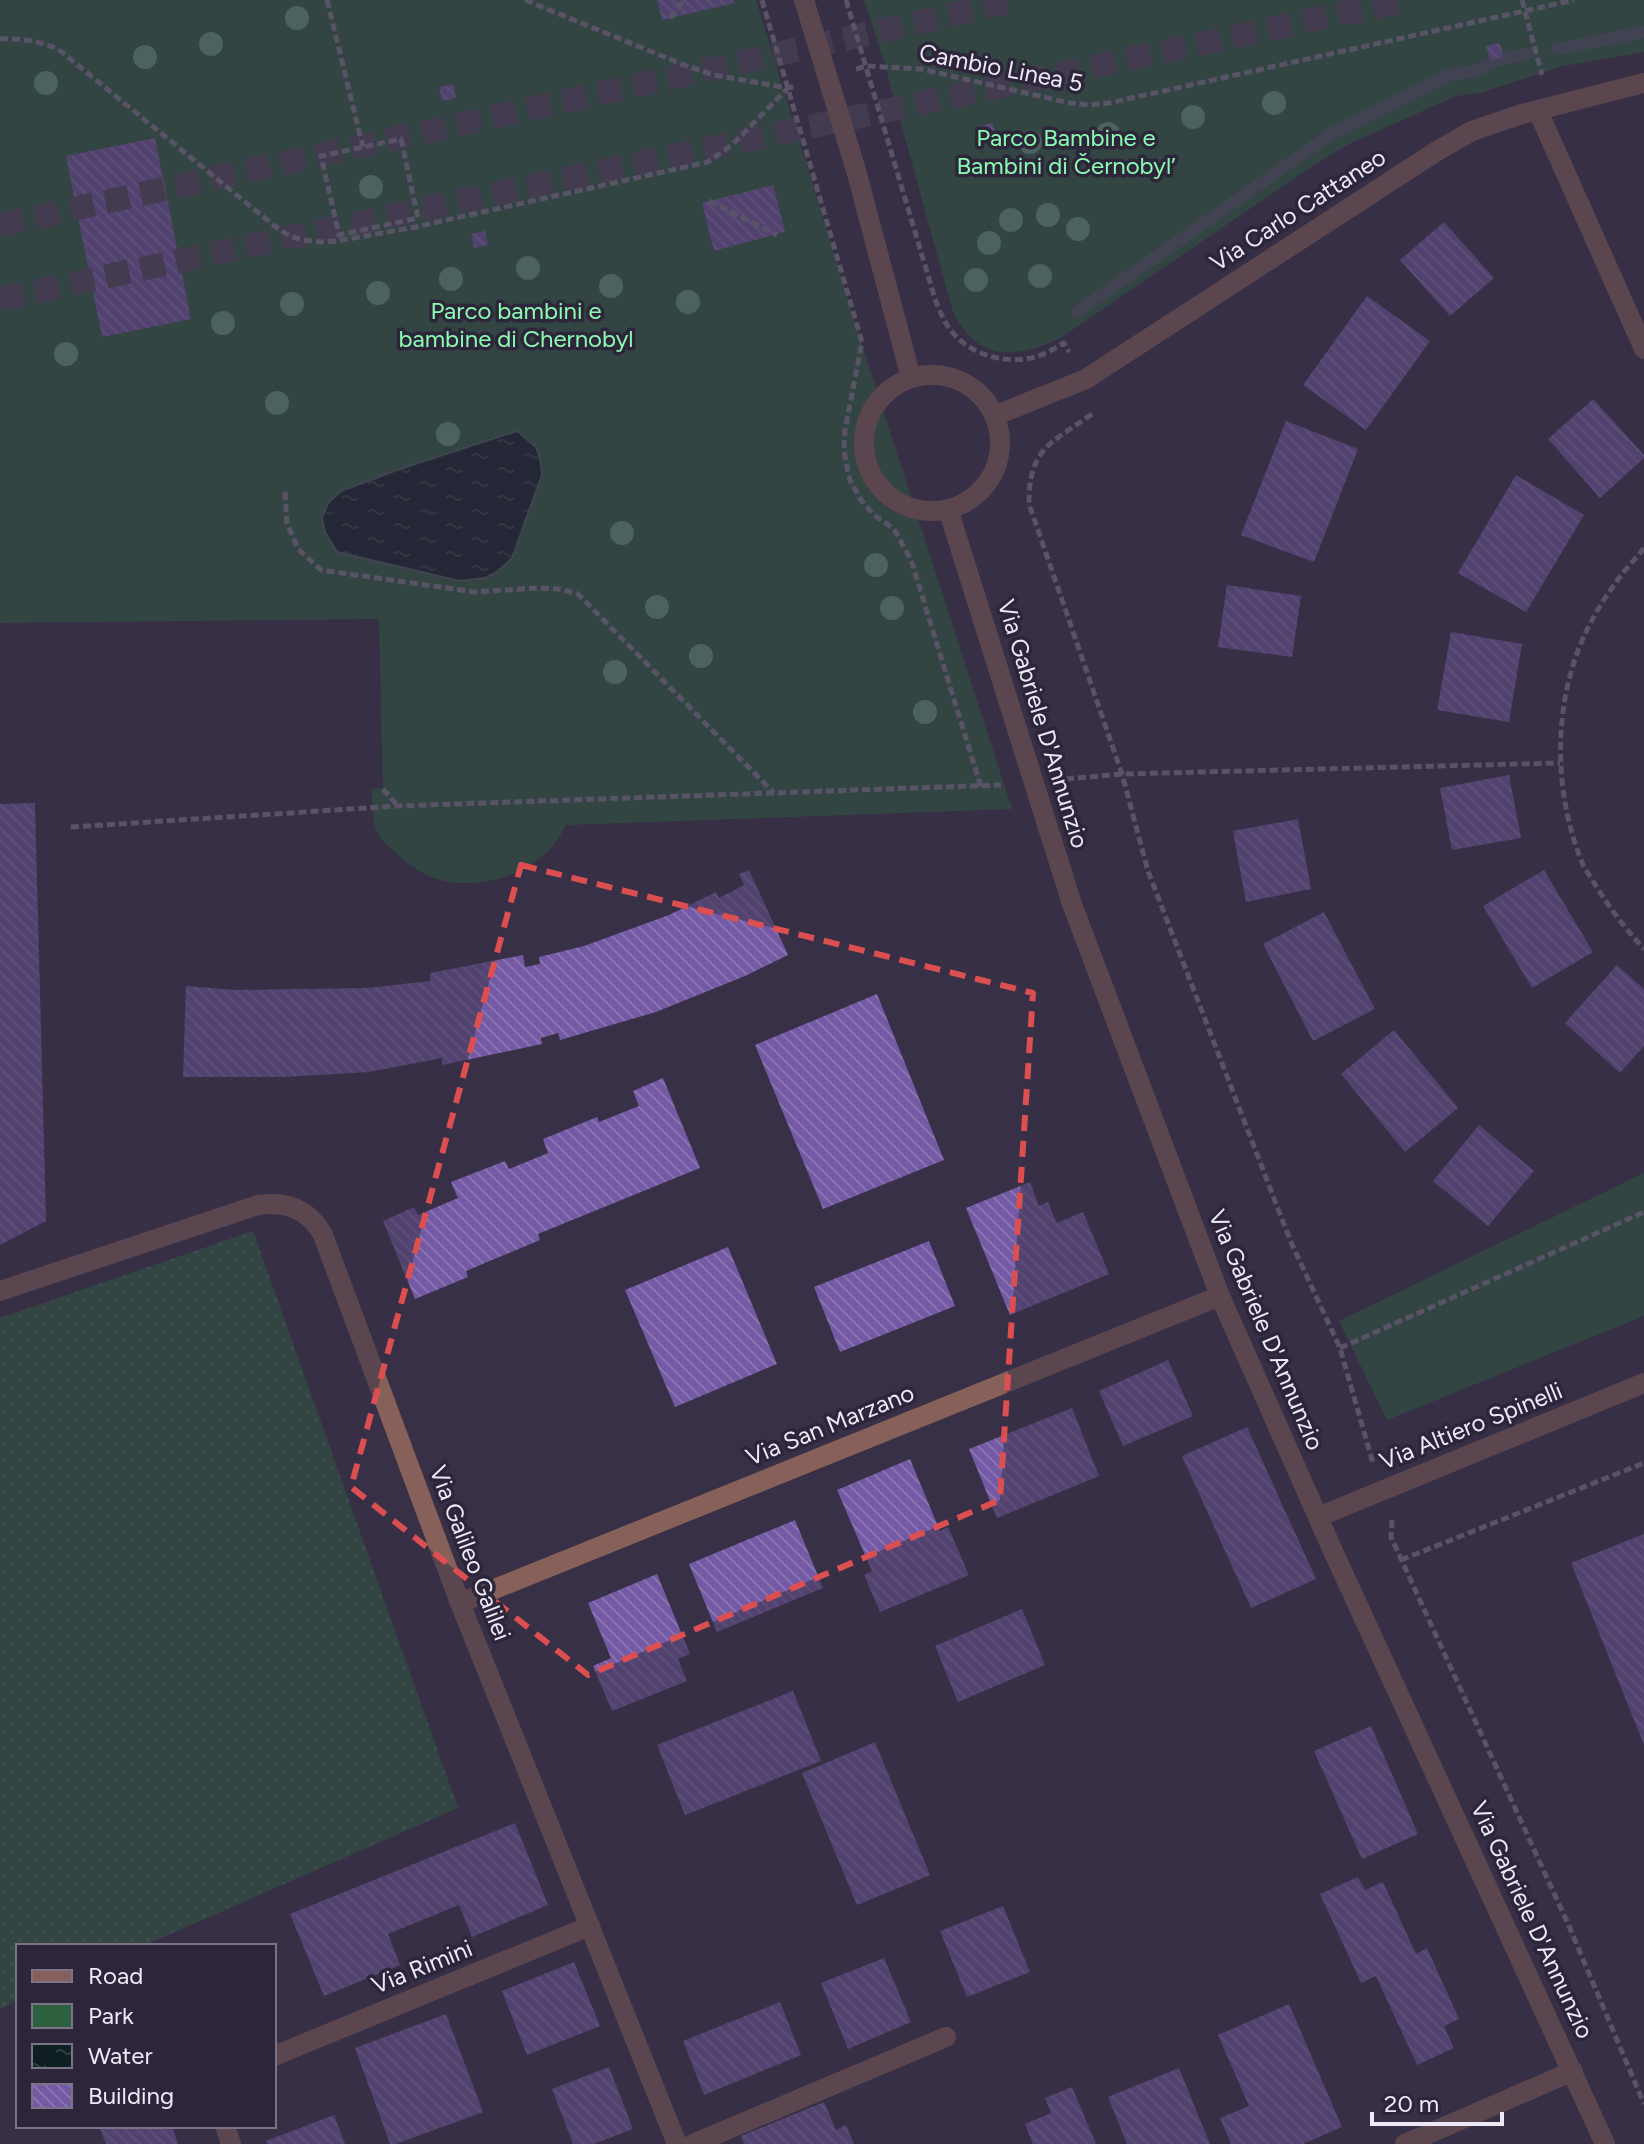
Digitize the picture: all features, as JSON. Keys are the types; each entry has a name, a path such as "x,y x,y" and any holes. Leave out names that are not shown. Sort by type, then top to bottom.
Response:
{"street":[{"path":"804,0 856,170 911,378"},
{"name":"Via Carlo Cattaneo","path":"994,416 1086,379 1472,131 1644,83"},
{"path":"1544,109 1644,349"},
{"path":"931,375 950,377 968,385 984,398 994,416 999,435 993,473 981,489 966,501 948,509 924,511 902,504 883,490 870,472 864,449 866,426 875,405 891,389 911,378 931,375"},
{"name":"Via Gabriele D'Annunzio","path":"948,509 1072,904 1220,1296 1605,2144"},
{"name":"Via Galileo Galilei","path":"0,1291 258,1205 295,1207 312,1219 323,1235 460,1603 677,2144"},
{"name":"Via San Marzano","path":"460,1603 1220,1296"},
{"name":"Via Altiero Spinelli","path":"1318,1517 1644,1383"},
{"name":"Via Rimini","path":"276,2055 590,1926"},
{"path":"693,2144 946,2037"},
{"path":"1405,2144 1573,2071"}],"path":[{"path":"327,0 364,147"},
{"name":"Cambio Linea 5","path":"525,0 714,75 788,88 867,66 921,69 1070,103 1099,104 1574,0"},
{"path":"670,18 684,0"},
{"path":"762,0 862,342 845,430 844,450 850,480 874,515 894,529 911,560 981,787"},
{"path":"846,0 943,318 964,343 992,358 1028,358 1064,343 1103,407 1048,445 1035,460 1029,482 1029,504 1122,774 1148,871 1290,1240 1340,1348 1374,1467 1392,1503 1391,1537 1569,1926 1644,2104"},
{"path":"1522,0 1544,109"},
{"path":"0,39 39,41 58,49 277,228 290,236 321,242 415,227 708,162 733,144 788,88"},
{"path":"401,139 418,218 339,235 321,156 364,147 401,139"},
{"path":"709,201 777,235"},
{"path":"285,492 287,523 298,549 321,570 475,592 537,588 578,594 774,792"},
{"path":"1644,548 1597,612 1577,655 1561,730 1560,763 1567,810 1584,866 1618,920 1644,949"},
{"path":"71,827 398,806 981,787 1122,774 1560,763"},
{"path":"383,789 398,806"},
{"path":"1340,1348 1644,1212"},
{"path":"1401,1560 1644,1463"}],"highlighted area":[{"path":"521,865 1033,993 1000,1500 588,1675 351,1487"}],"green space":[{"name":"Parco bambini e bambine di Chernobyl","path":"0,0 756,0 862,345 1012,809 566,825 555,844 528,866 498,879 449,882 413,867 385,843 375,827 371,789 383,788 379,619 0,623"},
{"name":"Parco Bambine e Bambini di Černobyl’","path":"864,0 1644,0 1644,52 1563,66 1480,93 1456,96 1347,145 1062,337 1030,350 1000,352 975,341 953,312"},
{"path":"1644,1173 1644,1316 1387,1420 1339,1321"},
{"path":"253,1231 458,1808 148,1944 16,1944 16,2002 0,2009 0,1318"}],"water":[{"path":"517,431 536,447 542,475 512,558 497,572 485,578 460,581 337,552 325,532 322,518 328,503 341,491"}],"building":[{"path":"657,0 733,0 734,3 662,20"},
{"path":"1500,43 1503,57 1490,60 1486,46"},
{"path":"453,84 456,98 442,101 439,87"},
{"path":"993,123 996,138 982,141 979,126"},
{"path":"155,138 191,319 102,337 66,156"},
{"path":"773,185 785,232 714,251 702,203"},
{"path":"1444,222 1494,278 1450,316 1400,260"},
{"path":"485,231 488,245 474,248 471,234"},
{"path":"1367,296 1430,341 1366,430 1303,385"},
{"path":"1593,399 1644,455 1600,498 1548,439"},
{"path":"1286,421 1358,449 1314,562 1241,535"},
{"path":"1516,475 1584,515 1526,612 1458,573"},
{"path":"1227,585 1301,596 1292,657 1218,647"},
{"path":"1451,632 1522,644 1509,722 1437,710"},
{"path":"1509,775 1521,838 1452,850 1440,788"},
{"path":"35,803 46,1221 0,1245 0,804"},
{"path":"1298,819 1311,889 1246,902 1233,831"},
{"path":"749,870 788,955 656,1012 560,1040 558,1033 541,1038 542,1044 442,1065 442,1058 369,1072 285,1077 183,1077 186,986 235,990 367,988 430,981 430,973 523,955 525,967 540,964 539,957 584,946 669,915 716,892 719,898 744,885 739,874"},
{"path":"1544,870 1593,952 1532,988 1483,906"},
{"path":"1324,912 1375,1009 1313,1041 1263,944"},
{"path":"1617,965 1644,989 1644,1046 1620,1073 1565,1023"},
{"path":"877,994 944,1160 823,1209 755,1045"},
{"path":"1394,1030 1458,1108 1405,1152 1341,1074"},
{"path":"663,1078 700,1168 538,1234 540,1240 466,1271 468,1277 415,1299 383,1221 414,1207 418,1215 458,1198 451,1182 505,1161 509,1169 548,1153 543,1139 597,1117 599,1122 639,1106 633,1091"},
{"path":"1479,1125 1534,1171 1488,1226 1433,1181"},
{"path":"1030,1182 1039,1206 1048,1202 1057,1223 1083,1212 1109,1274 1010,1315 966,1208"},
{"path":"929,1241 955,1306 840,1352 814,1287"},
{"path":"728,1247 777,1364 675,1407 625,1290"},
{"path":"1168,1360 1193,1416 1123,1446 1099,1391"},
{"path":"1072,1408 1099,1476 997,1518 969,1449"},
{"path":"1247,1427 1316,1579 1251,1608 1182,1456"},
{"path":"910,1459 940,1531 948,1527 969,1575 880,1612 864,1575 872,1571 837,1490"},
{"path":"795,1520 823,1588 717,1632 689,1564"},
{"path":"1644,1534 1644,1745 1571,1563"},
{"path":"657,1574 690,1654 678,1659 687,1681 612,1711 593,1666 611,1658 588,1603"},
{"path":"1022,1609 1045,1665 958,1702 935,1646"},
{"path":"793,1691 821,1761 685,1815 657,1745"},
{"path":"1371,1726 1418,1834 1362,1859 1314,1751"},
{"path":"875,1742 930,1875 857,1905 802,1773"},
{"path":"515,1823 548,1905 472,1937 459,1905 388,1934 400,1965 324,1996 290,1914"},
{"path":"1358,1877 1365,1890 1383,1882 1416,1954 1427,1948 1459,2019 1444,2026 1454,2048 1417,2065 1376,1976 1361,1983 1320,1894"},
{"path":"1003,1906 1030,1972 967,1997 940,1931"},
{"path":"884,1958 911,2022 848,2049 821,1983"},
{"path":"574,1962 600,2026 527,2055 502,1991"},
{"path":"780,2002 801,2055 704,2095 683,2041"},
{"path":"1289,2004 1342,2127 1303,2144 1231,2144 1220,2118 1249,2106 1218,2035"},
{"path":"446,2014 483,2112 390,2144 355,2048"},
{"path":"609,2067 633,2129 594,2144 573,2144 552,2089"},
{"path":"1179,2068 1210,2144 1127,2144 1108,2097"},
{"path":"1072,2087 1096,2144 1033,2144 1025,2124 1051,2113 1045,2098"},
{"path":"824,2102 836,2130 846,2125 854,2144 744,2144 741,2136"},
{"path":"334,2115 345,2144 267,2144 266,2141"},
{"path":"100,2128 173,2128 178,2144 106,2144"}],"waterway":[{"path":"1557,49 1644,32"},
{"path":"1077,312 1331,134 1449,75 1476,71 1498,60 1528,54"}],"tunnel":[{"path":"0,225 1017,0"},
{"path":"0,299 1406,0"}]}
